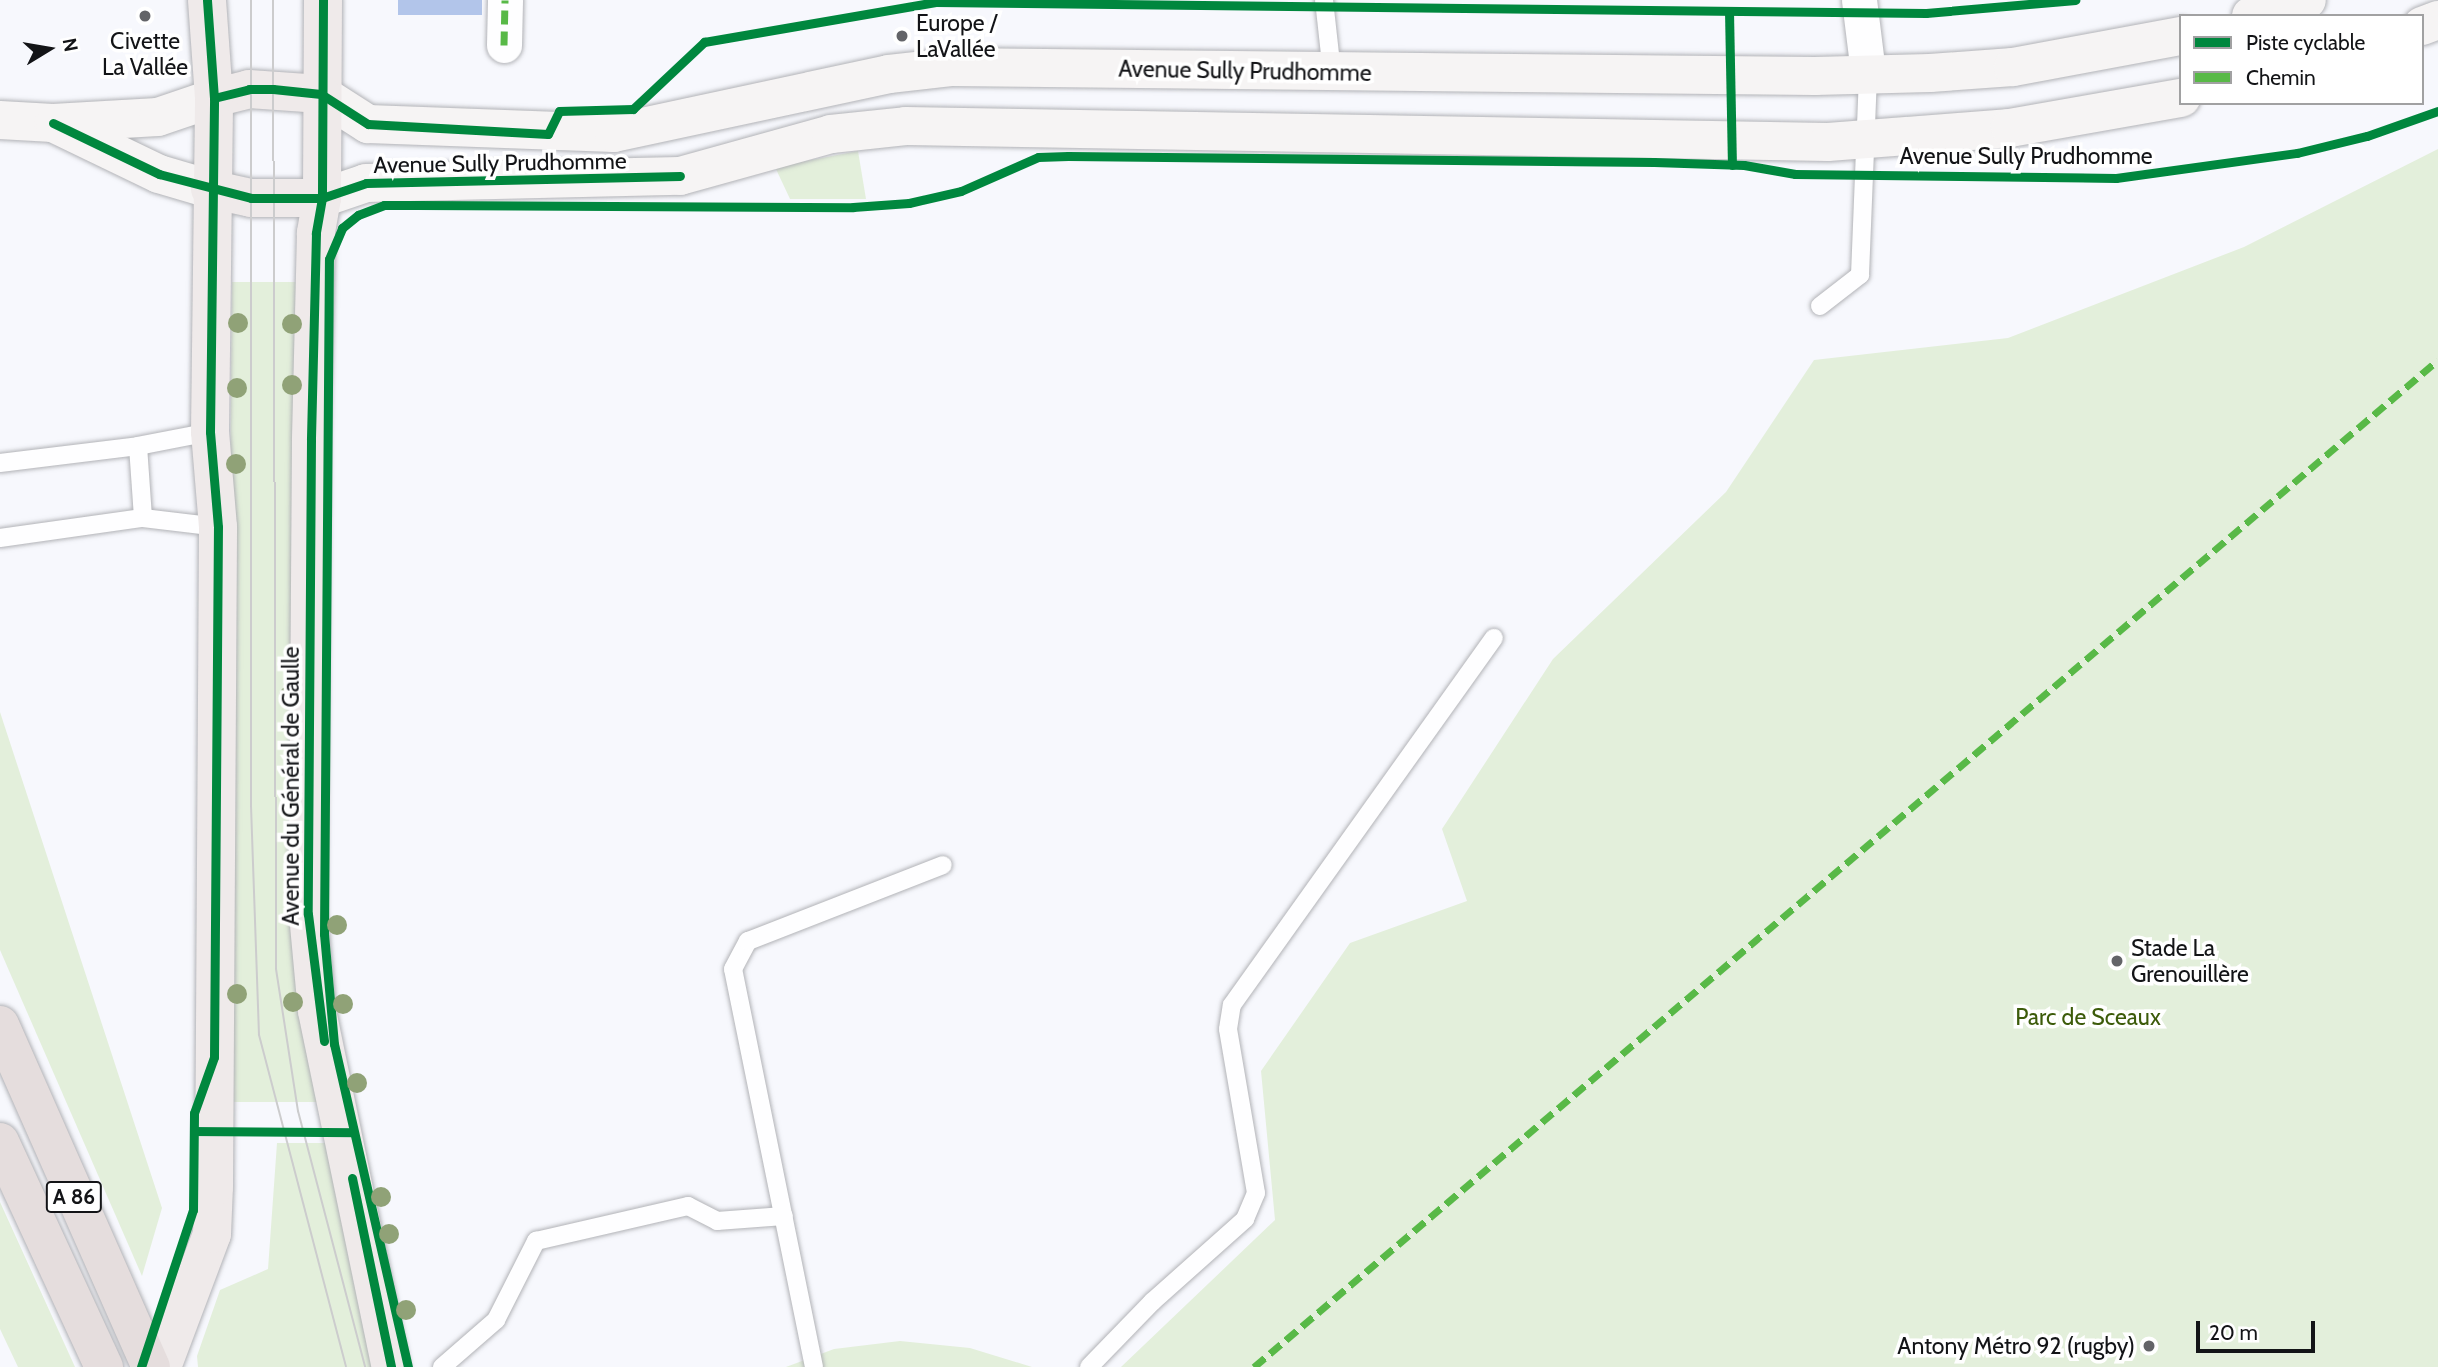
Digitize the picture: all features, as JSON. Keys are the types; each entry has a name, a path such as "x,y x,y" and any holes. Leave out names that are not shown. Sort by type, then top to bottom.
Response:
{"highway":[{"name":"A 86","path":"0,1025 121,1306 151,1367"},
{"name":"A 86","path":"0,1142 104,1367"}],"main road":[{"path":"162,1367 212,1234 218,527 210,432 210,189 214,98 207,0"},
{"name":"Avenue du Général de Gaulle","path":"323,0 323,198 316,233 312,413 308,914 317,1011 391,1367"},
{"path":"2258,14 2307,0"},
{"name":"Avenue Sully Prudhomme","path":"321,94 368,124 548,134 614,133 673,124 836,85 951,67 1815,76 1868,72 1930,73 2013,67 2179,36"},
{"path":"0,120 53,123 158,117 249,89 321,94"},
{"name":"Avenue Sully Prudhomme","path":"323,198 366,183 680,176 831,134 906,126 1480,138 1863,140 2010,128 2179,98"},
{"path":"53,123 159,174 210,189 251,198 323,198"}],"street":[{"path":"504,45 505,0"},
{"path":"1859,0 1868,72"}],"lane":[{"path":"1324,0 1332,72"},
{"path":"1820,306 1860,275 1863,140 1868,72"},
{"path":"0,463 138,446 210,432"},
{"path":"138,446 143,518"},
{"path":"0,538 143,518 218,527"},
{"path":"1089,1367 1152,1302 1245,1219 1256,1192 1228,1029 1232,1005 1494,638"},
{"path":"814,1367 733,969 748,941 943,865"},
{"path":"442,1367 496,1320 536,1241 688,1206 717,1221 784,1216"}],"green space":[{"name":"Parc de Sceaux","path":"2438,149 2438,1367 1121,1367 1275,1220 1261,1071 1350,943 1467,901 1442,829 1553,659 1726,492 1814,360 2008,338 2244,247"},
{"path":"858,151 866,199 790,199 775,167"},
{"path":"232,282 300,282 319,1102 224,1102"},
{"path":"0,712 162,1208 142,1276 0,950"},
{"path":"277,1143 328,1143 377,1367 198,1367 197,1356 220,1290 268,1269"},
{"path":"0,1202 75,1367 18,1367 0,1329"},
{"path":"900,1341 970,1348 1032,1367 786,1367 834,1349"}],"water":[{"path":"398,0 482,0 482,15 398,15"}],"tram line":[{"path":"251,0 251,806 259,1035 346,1367"},
{"path":"273,0 276,969 298,1111 365,1367"}],"marked path":[{"path":"504,45 505,0"},
{"path":"1254,1367 2438,360"}],"cycle path":[{"path":"141,1367 193,1210 194,1113 214,1057 218,527 210,432 214,98 207,0"},
{"path":"323,0 322,198 316,233 311,440 308,914 324,1041"},
{"path":"214,98 249,89 321,94 368,124 548,134 559,111 633,109 704,42 936,2 1926,13 2075,0"},
{"path":"1729,11 1732,165"},
{"path":"408,1367 334,1044 324,934 329,259 342,228 358,215 384,205 853,207 909,203 961,191 1038,157 1068,156 1654,162 1744,165 1795,174 2116,178 2297,153 2367,136 2438,111"},
{"path":"53,123 159,174 251,198 322,198 366,183 680,176"},
{"path":"194,1131 353,1132"},
{"path":"352,1178 391,1367"}],"place":[{"name":"Civette La Vallée","path":"145,16"},
{"name":"Europe / LaVallée","path":"902,36"},
{"name":"Stade La Grenouillère","path":"2117,961"},
{"name":"Antony Métro 92 (rugby)","path":"2149,1346"}]}
